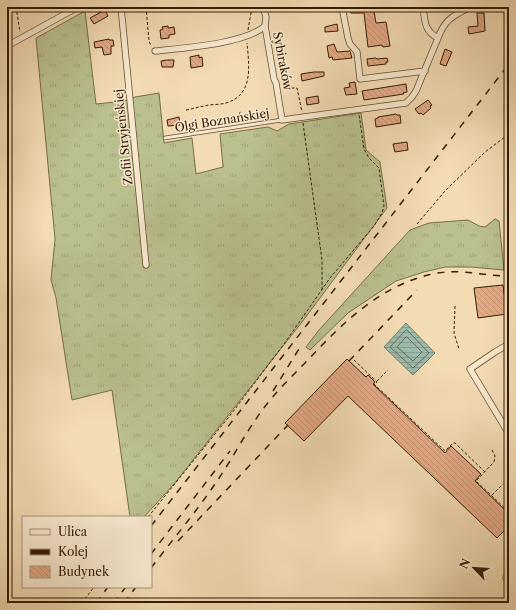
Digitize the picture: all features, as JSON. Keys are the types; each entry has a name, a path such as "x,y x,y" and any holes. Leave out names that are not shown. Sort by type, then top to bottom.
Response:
{"street":[{"path":"7,46 78,7"},
{"name":"Zofii Stryjeńskiej","path":"121,7 146,265"},
{"name":"Sybiraków","path":"263,7 266,17 265,26 282,120"},
{"path":"342,7 350,44 358,52 360,79 425,70"},
{"path":"423,7 426,28 431,34 438,38"},
{"path":"282,120 406,103 416,91 446,22 452,16 470,7"},
{"path":"155,51 201,46 244,37 257,33 265,26"},
{"path":"509,344 470,369 509,434"}],"lane":[{"name":"Olgi Boznańskiej","path":"165,138 282,120"}],"path":[{"path":"16,7 21,38"},
{"path":"146,7 149,41 155,51"},
{"path":"186,110 232,101 244,89 247,83 250,68 244,37 248,30 252,7"},
{"path":"276,83 289,88 297,88 303,117 304,136 322,260 321,292"},
{"path":"149,516 232,413 284,344 330,278 374,226 382,213 384,206 379,168 369,158 364,149 358,109"},
{"path":"417,224 445,191 485,152 509,134"},
{"path":"455,306 454,333 459,349"},
{"path":"354,360 376,382 374,384 445,451 453,443 455,443 485,472"},
{"path":"376,382 388,370"},
{"path":"492,450 495,460 476,481 509,512"},
{"path":"492,496 503,484"},
{"path":"82,603 93,588"}],"green space":[{"path":"85,11 96,104 125,101 135,97 159,93 164,143 192,138 196,174 223,167 220,134 268,127 277,131 289,124 361,113 366,150 380,162 387,208 302,322 174,484 145,516 130,516 112,390 72,400 56,298 51,280 55,239 36,38"},
{"path":"495,219 499,221 504,270 471,267 445,267 396,281 348,313 310,350 306,347 319,330 410,230 429,223 468,220 479,226 485,227"}],"water":[{"path":"406,323 435,353 413,375 384,347"}],"building":[{"path":"350,7 370,7 370,12 374,11 376,23 386,22 390,46 383,47 382,45 368,47 364,13 351,13"},
{"path":"105,10 108,16 94,24 90,18"},
{"path":"477,13 484,13 485,31 469,34 468,27 478,26"},
{"path":"337,24 338,31 325,32 325,27"},
{"path":"168,26 168,28 174,27 175,34 169,35 169,38 161,39 160,30 163,29 162,27"},
{"path":"109,39 113,40 114,46 111,46 111,54 104,55 102,47 95,48 94,42"},
{"path":"334,44 337,52 350,51 352,58 333,60 332,57 329,58 327,46"},
{"path":"445,49 452,52 446,66 440,64"},
{"path":"199,55 199,58 202,57 203,66 191,68 190,57"},
{"path":"387,58 388,62 386,62 386,64 368,66 367,59"},
{"path":"174,60 173,67 162,67 161,61"},
{"path":"324,72 324,76 302,81 301,74"},
{"path":"355,82 357,94 346,95 344,88 350,87 349,83"},
{"path":"406,84 407,92 403,93 404,94 364,100 362,91"},
{"path":"318,96 319,103 307,105 306,98"},
{"path":"428,100 432,105 430,106 431,108 423,115 421,113 419,114 415,109"},
{"path":"396,114 400,115 401,123 376,127 375,119 378,117"},
{"path":"179,117 180,125 168,126 167,120"},
{"path":"407,142 408,150 395,152 393,144"},
{"path":"503,285 507,314 478,318 474,288"},
{"path":"347,359 366,377 368,375 375,382 373,384 445,453 451,446 481,474 475,481 509,514 509,526 497,538 348,396 304,441 285,423"}],"railway":[{"path":"152,525 509,64"},
{"path":"152,567 209,492 267,404 331,336 360,310 392,289 409,281 428,275 459,272 509,276"},
{"path":"349,361 417,290"},
{"path":"273,391 302,344"},
{"path":"178,541 288,425"},
{"path":"152,553 230,451"},
{"path":"96,603 107,588"},
{"path":"113,603 125,588"},
{"path":"124,603 135,588"}]}
